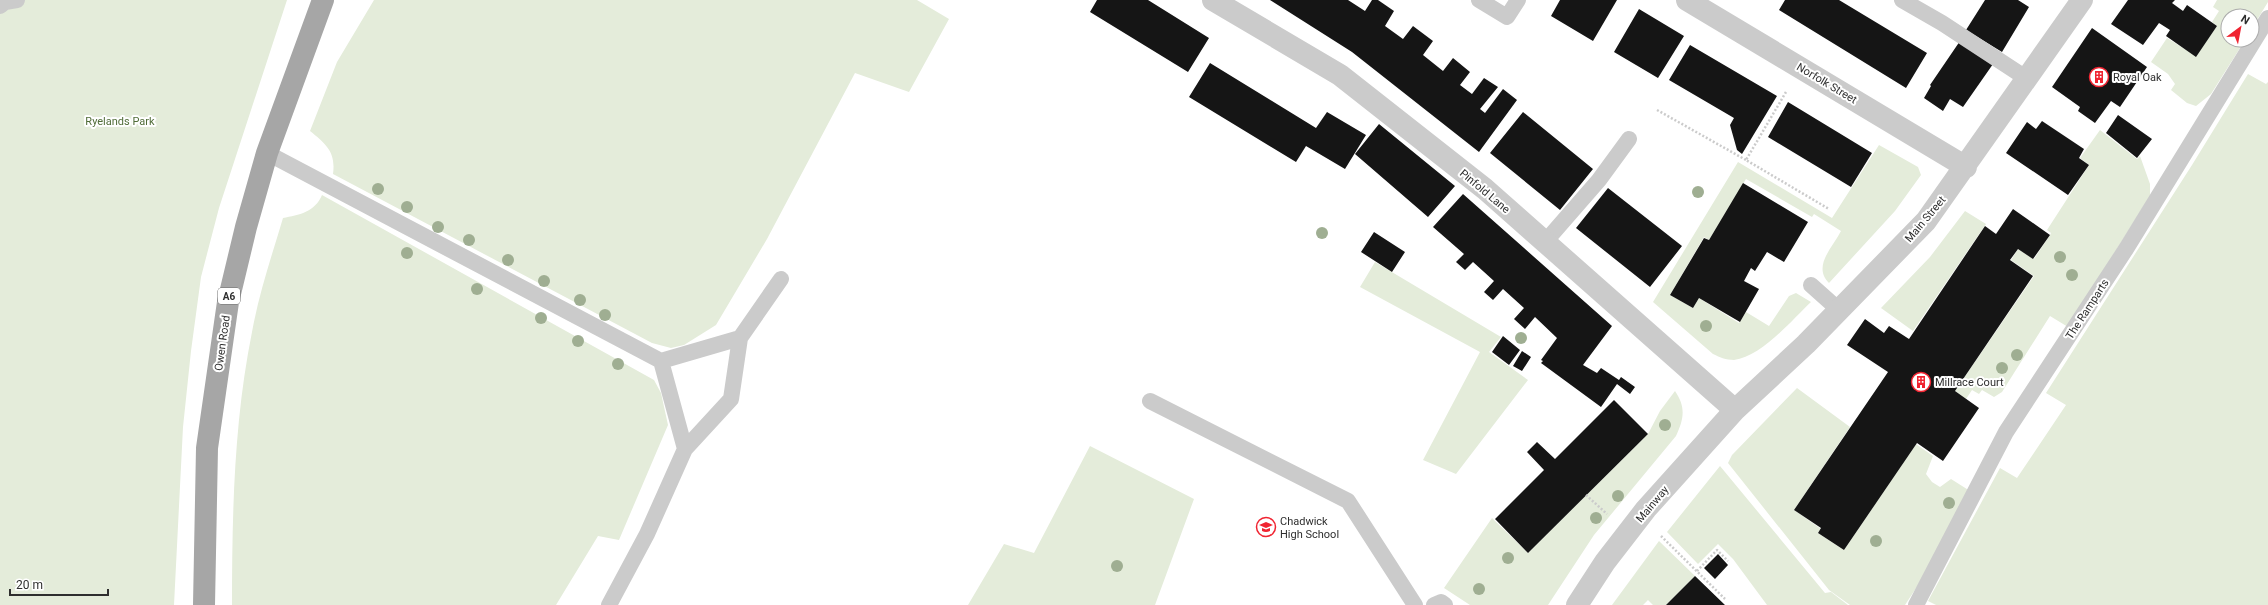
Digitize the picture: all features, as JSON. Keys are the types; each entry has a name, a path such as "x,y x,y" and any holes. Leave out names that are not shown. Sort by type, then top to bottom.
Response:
{"main road":[{"name":"Owen Road","path":"204,605 207,448 227,309 246,227 267,152 323,0"}],"street":[{"name":"Pinfold Lane","path":"1213,0 1340,75 1485,189 1735,410"},
{"name":"Norfolk Street","path":"1687,0 1966,167"},
{"name":"Main Street","path":"1735,410 1806,344 1926,221 1966,167 2026,78 2082,0"},
{"name":"Mainway","path":"1577,605 1605,562 1641,516 1735,410"}],"lane":[{"path":"0,6 5,2 17,0"},
{"path":"1479,0 1507,17 1518,0"},
{"path":"1902,0 1942,23 2026,78"},
{"name":"The Ramparts","path":"1916,605 2006,432 2126,249 2268,18"},
{"path":"1545,242 1599,180 1629,139"},
{"path":"267,152 661,361 740,338"},
{"path":"609,605 647,534 685,449 731,399 740,338 781,279"},
{"path":"1811,284 1839,310"},
{"path":"661,361 685,449"},
{"path":"1150,401 1348,501 1414,605"},
{"path":"1434,605 1441,602 1445,605"}],"path":[{"path":"1746,160 1801,67"},
{"path":"1657,110 1746,160 1829,210"},
{"path":"1641,516 1725,599"},
{"path":"1697,571 1717,550 1728,561"}],"green space":[{"name":"Ryelands Park","path":"0,0 287,0 219,208 201,277 183,427 174,605 0,605"},
{"path":"374,0 917,0 949,19 909,92 855,73 767,239 716,325 684,345 671,348 652,343 333,174 334,166 329,149 310,131 337,62"},
{"path":"2217,0 2268,0 2260,15 2260,8 2220,8 2220,48 2240,48 2211,94 2196,106 2187,103 2171,90 2175,84 2168,74 2151,62 2167,38 2196,56 2217,26 2212,22 2219,11 2213,7"},
{"path":"2248,74 2266,84 2268,82 2268,605 1936,605 1928,601 2000,468 2017,478 2066,405 2046,393 2192,165"},
{"path":"2100,130 2137,159 2140,156 2150,184 2150,196 2068,327 2050,316 2002,392 1994,397 1982,390 1979,394 1972,390 1966,399 1955,391 2034,276 2011,260 2018,249 2034,259 2051,233 2047,230 2089,165 2080,158"},
{"path":"1879,145 1918,167 1921,175 1895,211 1829,283 1824,277 1823,263 1841,231 1814,214 1812,217 1746,179 1709,240 1704,237 1670,295 1693,308 1699,298 1739,323 1746,312 1769,326 1789,296 1796,293 1811,302 1776,337 1755,352 1734,360 1713,354 1653,302 1738,162 1832,218"},
{"path":"322,195 654,380 661,393 668,425 619,540 598,536 556,605 232,605 235,468 238,433 246,366 258,303 283,218 306,212 319,201"},
{"path":"1965,211 1986,224 1913,331 1881,308 1930,257"},
{"path":"1375,262 1501,337 1489,352 1528,380 1456,474 1423,460 1480,352 1360,287"},
{"path":"1797,388 1850,427 1794,510 1821,529 1818,533 1844,550 1916,444 1933,456 1926,474 1932,482 1940,487 1951,479 1970,491 1922,579 1905,605 1850,605 1829,590 1728,463 1732,455"},
{"path":"1675,391 1681,402 1683,413 1681,424 1676,436 1594,535 1548,605 1470,605 1444,588 1492,518 1528,553 1648,434 1660,411"},
{"path":"1090,446 1194,499 1155,605 968,605 1004,544 1034,553"},
{"path":"1720,466 1825,593 1831,592 1848,605 1767,605 1733,559 1718,544 1698,564 1667,532"},
{"path":"1659,541 1695,576 1666,605 1653,605 1648,600 1643,605 1612,605"}],"building":[{"path":"1097,0 1148,0 1209,38 1188,72 1090,12"},
{"path":"1270,0 1348,0 1365,11 1372,0 1378,0 1394,11 1385,26 1403,39 1413,26 1433,41 1423,55 1443,71 1453,58 1470,72 1460,85 1472,94 1484,78 1498,87 1480,109 1485,113 1503,89 1517,100 1479,152 1352,52"},
{"path":"1560,0 1617,0 1593,41 1551,16"},
{"path":"1785,0 1839,0 1927,53 1906,88 1779,10"},
{"path":"1985,0 2018,0 2029,7 2002,52 1966,30"},
{"path":"2128,0 2175,0 2172,3 2183,11 2187,5 2217,26 2196,57 2166,36 2170,30 2159,23 2143,45 2111,24"},
{"path":"1639,9 1684,36 1658,78 1614,52"},
{"name":"Royal Oak","path":"2092,28 2147,67 2120,107 2111,101 2095,123 2078,111 2080,107 2052,87"},
{"path":"1960,41 1993,64 1963,107 1950,99 1943,111 1924,98 1931,86 1930,85"},
{"path":"1690,45 1777,96 1742,154 1737,150 1730,125 1734,118 1669,80"},
{"path":"1210,63 1316,128 1327,112 1366,135 1345,169 1306,146 1296,162 1189,97"},
{"path":"1788,102 1872,153 1851,187 1768,137"},
{"path":"1523,112 1593,169 1560,210 1490,153"},
{"path":"2118,115 2152,139 2137,158 2106,133"},
{"path":"2042,121 2084,149 2079,158 2089,165 2068,195 2006,153 2027,122 2036,129"},
{"path":"1379,124 1455,186 1428,217 1355,154"},
{"path":"1743,183 1808,222 1784,262 1767,252 1755,271 1751,268 1744,281 1759,289 1740,322 1699,298 1693,308 1670,295 1704,238 1709,240"},
{"path":"1608,188 1682,246 1650,287 1576,228"},
{"path":"1463,194 1612,326 1583,365 1597,373 1601,368 1619,380 1621,377 1635,387 1630,394 1617,384 1601,407 1541,363 1543,361 1541,360 1557,338 1535,317 1525,329 1514,319 1524,308 1503,289 1493,300 1484,292 1494,281 1473,262 1465,270 1456,262 1464,254 1433,227"},
{"name":"Millrace Court","path":"2013,209 2050,235 2033,259 2018,249 2010,260 2033,276 1955,391 1979,408 1943,461 1917,443 1844,550 1818,533 1821,528 1794,510 1888,372 1847,345 1865,319 1884,333 1889,326 1909,339 1985,226 1996,234"},
{"path":"1374,232 1405,252 1392,272 1361,252"},
{"path":"1503,336 1520,350 1509,365 1492,352"},
{"path":"1522,351 1531,357 1522,371 1513,366"},
{"path":"1614,400 1648,434 1528,553 1495,519 1544,470 1527,452 1537,442 1555,459"},
{"path":"1718,554 1728,565 1715,579 1704,568"},
{"path":"1695,576 1725,605 1666,605"}],"place":[{"name":"Royal Oak","path":"2099,77"},
{"name":"Millrace Court","path":"1921,382"},
{"name":"Chadwick High School","path":"1266,527"}]}
